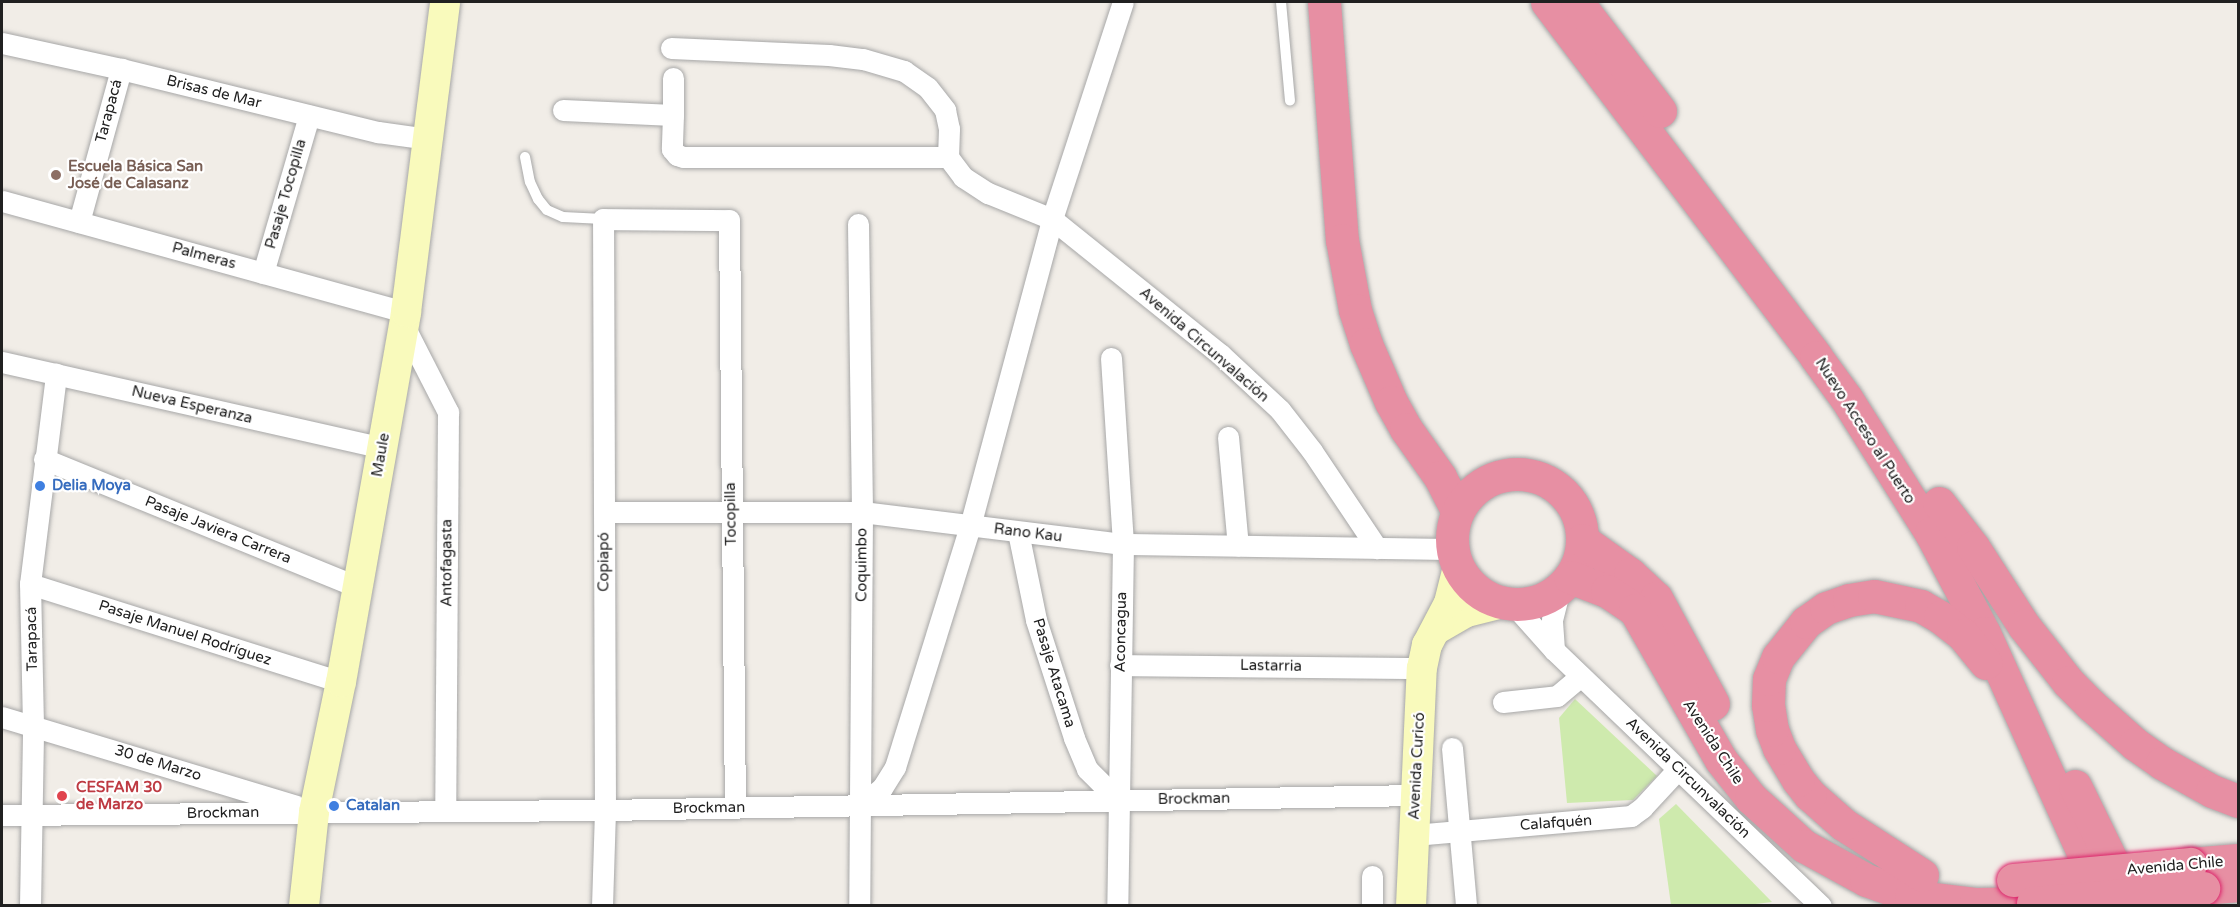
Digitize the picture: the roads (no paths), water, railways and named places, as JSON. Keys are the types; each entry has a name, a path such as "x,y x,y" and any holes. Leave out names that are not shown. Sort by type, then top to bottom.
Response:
{"highway":[{"path":"1324,2 1342,240 1355,310 1366,344 1391,402 1406,429 1440,477 1458,512"},
{"name":"Nuevo Acceso al Puerto","path":"1546,2 1846,398 1932,533 1984,633 2108,906"},
{"name":"Nuevo Acceso al Puerto","path":"1577,2 1862,385 1939,503 1989,599 2134,906"},
{"path":"1531,475 1557,488 1568,499 1581,525 1582,540 1576,566 1565,583 1538,601 1508,604 1476,590 1455,558 1454,524 1458,512 1475,489 1502,476 1531,475"},
{"path":"1939,503 1973,547 2024,626 2068,682 2091,705 2135,744 2162,763 2238,801"},
{"name":"Avenida Chile","path":"1582,540 1630,574 1656,598 1736,743 1779,796 1812,825 1847,847 1874,860 1922,875 1977,882 2023,892"},
{"name":"Avenida Chile","path":"1565,583 1607,591 1635,610 1721,760 1757,804 1804,846 1866,880 1911,896 1975,904 2023,892 2196,876 2238,860"},
{"path":"1922,875 1843,824 1810,795 1798,780 1779,748 1768,705 1769,679 1778,657 1806,622 1826,608 1850,600 1874,596 1899,599 1921,606 1962,634 2020,711"},
{"name":"Avenida Chile","path":"2196,876 2238,885"}],"street":[{"name":"Maule","path":"304,906 314,812 341,682 405,319 445,2"},
{"path":"861,805 882,789 895,767 970,526 1052,219 1123,2"},
{"name":"Brisas de Mar","path":"2,43 121,69 378,132 428,139"},
{"path":"671,48 863,59 904,71 928,88 945,110 949,129 948,157 683,157 677,155 672,149 673,78"},
{"name":"Tarapacá","path":"79,222 121,69"},
{"path":"563,110 673,115"},
{"name":"Pasaje Tocopilla","path":"263,273 309,116"},
{"name":"Avenida Circunvalación","path":"948,157 963,177 987,193 1052,219 1211,347 1280,410 1312,451 1377,548"},
{"name":"Palmeras","path":"2,201 263,273 405,319"},
{"name":"Tocopilla","path":"603,219 729,220 735,808"},
{"name":"Copiapó","path":"602,906 605,810 603,219"},
{"name":"Coquimbo","path":"858,224 862,512 860,906"},
{"name":"Antofagasta","path":"405,319 448,412 445,811"},
{"name":"Aconcagua","path":"1111,358 1123,544 1117,906"},
{"name":"Nueva Esperanza","path":"2,362 383,447"},
{"name":"Tarapacá","path":"30,906 33,726 30,584 56,374"},
{"path":"1228,437 1238,546"},
{"name":"Pasaje Javiera Carrera","path":"44,459 358,587"},
{"name":"Rano Kau","path":"604,512 862,512 1123,544 1377,548 1455,558"},
{"name":"Pasaje Atacama","path":"1018,532 1036,620 1074,738 1087,769 1118,800"},
{"name":"Avenida Curicó","path":"1411,906 1422,668 1427,645 1449,603 1455,558"},
{"path":"1554,650 1552,620 1565,583"},
{"name":"Pasaje Manuel Rodríguez","path":"30,584 341,682"},
{"path":"1437,629 1467,612 1508,604"},
{"name":"Avenida Circunvalación","path":"1508,604 1819,905"},
{"name":"Lastarria","path":"1120,665 1422,668"},
{"path":"1503,702 1557,696 1581,676"},
{"name":"30 de Marzo","path":"2,717 314,812"},
{"path":"1452,748 1466,906"},
{"name":"Calafquén","path":"1414,835 1631,816 1642,808 1678,769"},
{"name":"Brockman","path":"2,815 605,810 1415,795"},
{"path":"1372,876 1372,906"}],"lane":[{"path":"1281,2 1290,101"},
{"path":"525,157 530,182 538,199 548,210 563,217 603,219"}],"place":[{"name":"Escuela Básica San José de Calasanz","path":"56,175"},
{"name":"Delia Moya","path":"40,486"},
{"name":"CESFAM 30 de Marzo","path":"62,796"},
{"name":"Catalan","path":"334,806"}]}
